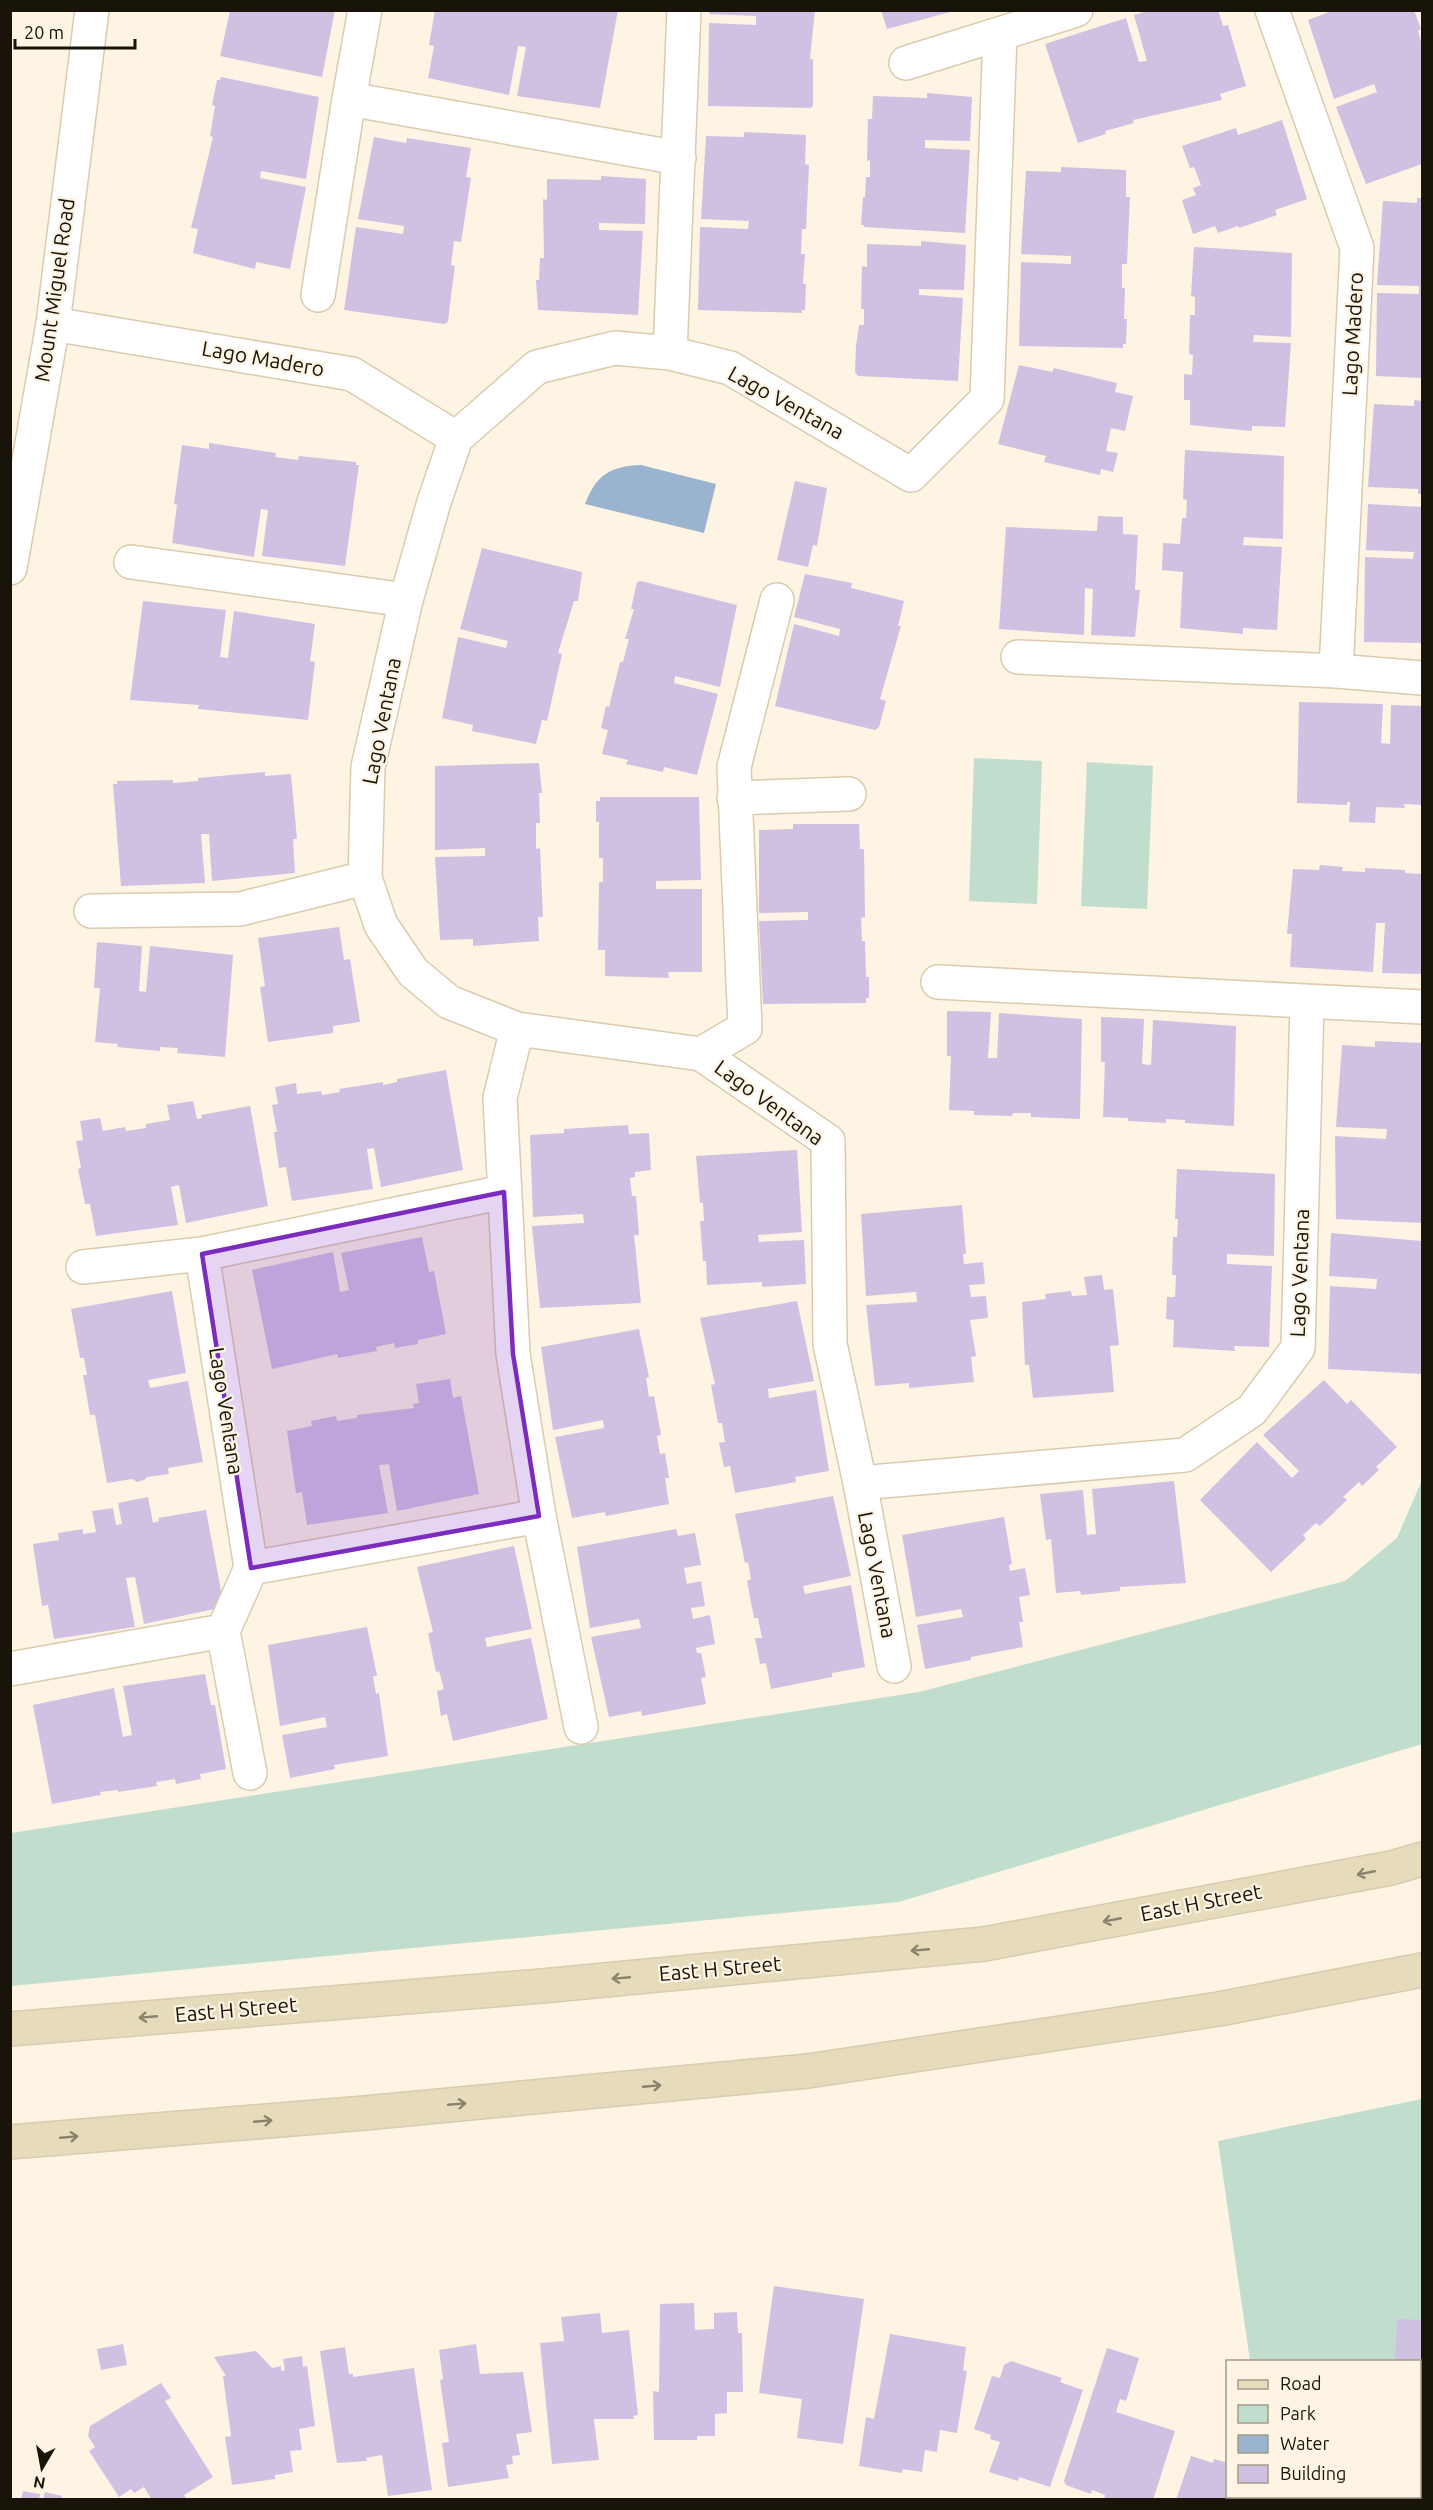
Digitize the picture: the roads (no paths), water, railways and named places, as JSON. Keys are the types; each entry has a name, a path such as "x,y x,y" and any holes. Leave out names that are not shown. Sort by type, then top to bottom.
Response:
{"main road":[{"name":"East H Street","path":"10,2029 542,1986 984,1944 1391,1868 1422,1859"},
{"path":"10,2142 353,2114 808,2071 1219,2009 1422,1970"}],"street":[{"name":"Mount Miguel Road","path":"10,568 52,324 92,10"},
{"path":"318,295 365,10"},
{"path":"670,353 684,10"},
{"path":"906,63 1076,10"},
{"name":"Lago Madero","path":"1272,10 1357,248 1336,671"},
{"name":"Lago Ventana","path":"894,1666 860,1483 830,1344 828,1141 701,1054 517,1029 449,1002 413,972 381,925 365,878 368,767 406,600 434,502 456,438 537,367 615,348 670,353 730,368 911,475 987,399 1000,34"},
{"path":"349,99 679,158"},
{"name":"Lago Madero","path":"52,324 352,374 456,438"},
{"path":"130,562 406,600"},
{"path":"701,1054 745,1028 734,767 777,600"},
{"path":"1018,657 1336,671 1422,678"},
{"path":"734,798 849,794"},
{"path":"91,911 240,909 365,878"},
{"path":"938,982 1307,1003 1422,1007"},
{"name":"Lago Ventana","path":"860,1483 1185,1455 1252,1410 1298,1348 1307,1003"},
{"path":"517,1029 500,1098 513,1354 539,1516 581,1727"},
{"path":"83,1267 202,1254 504,1192"},
{"name":"Lago Ventana","path":"202,1254 251,1568"},
{"path":"250,1773 223,1631 251,1568 539,1516"},
{"path":"10,1669 223,1631"}],"water":[{"path":"641,465 716,484 704,533 585,504 594,486 606,474 621,467"}]}
